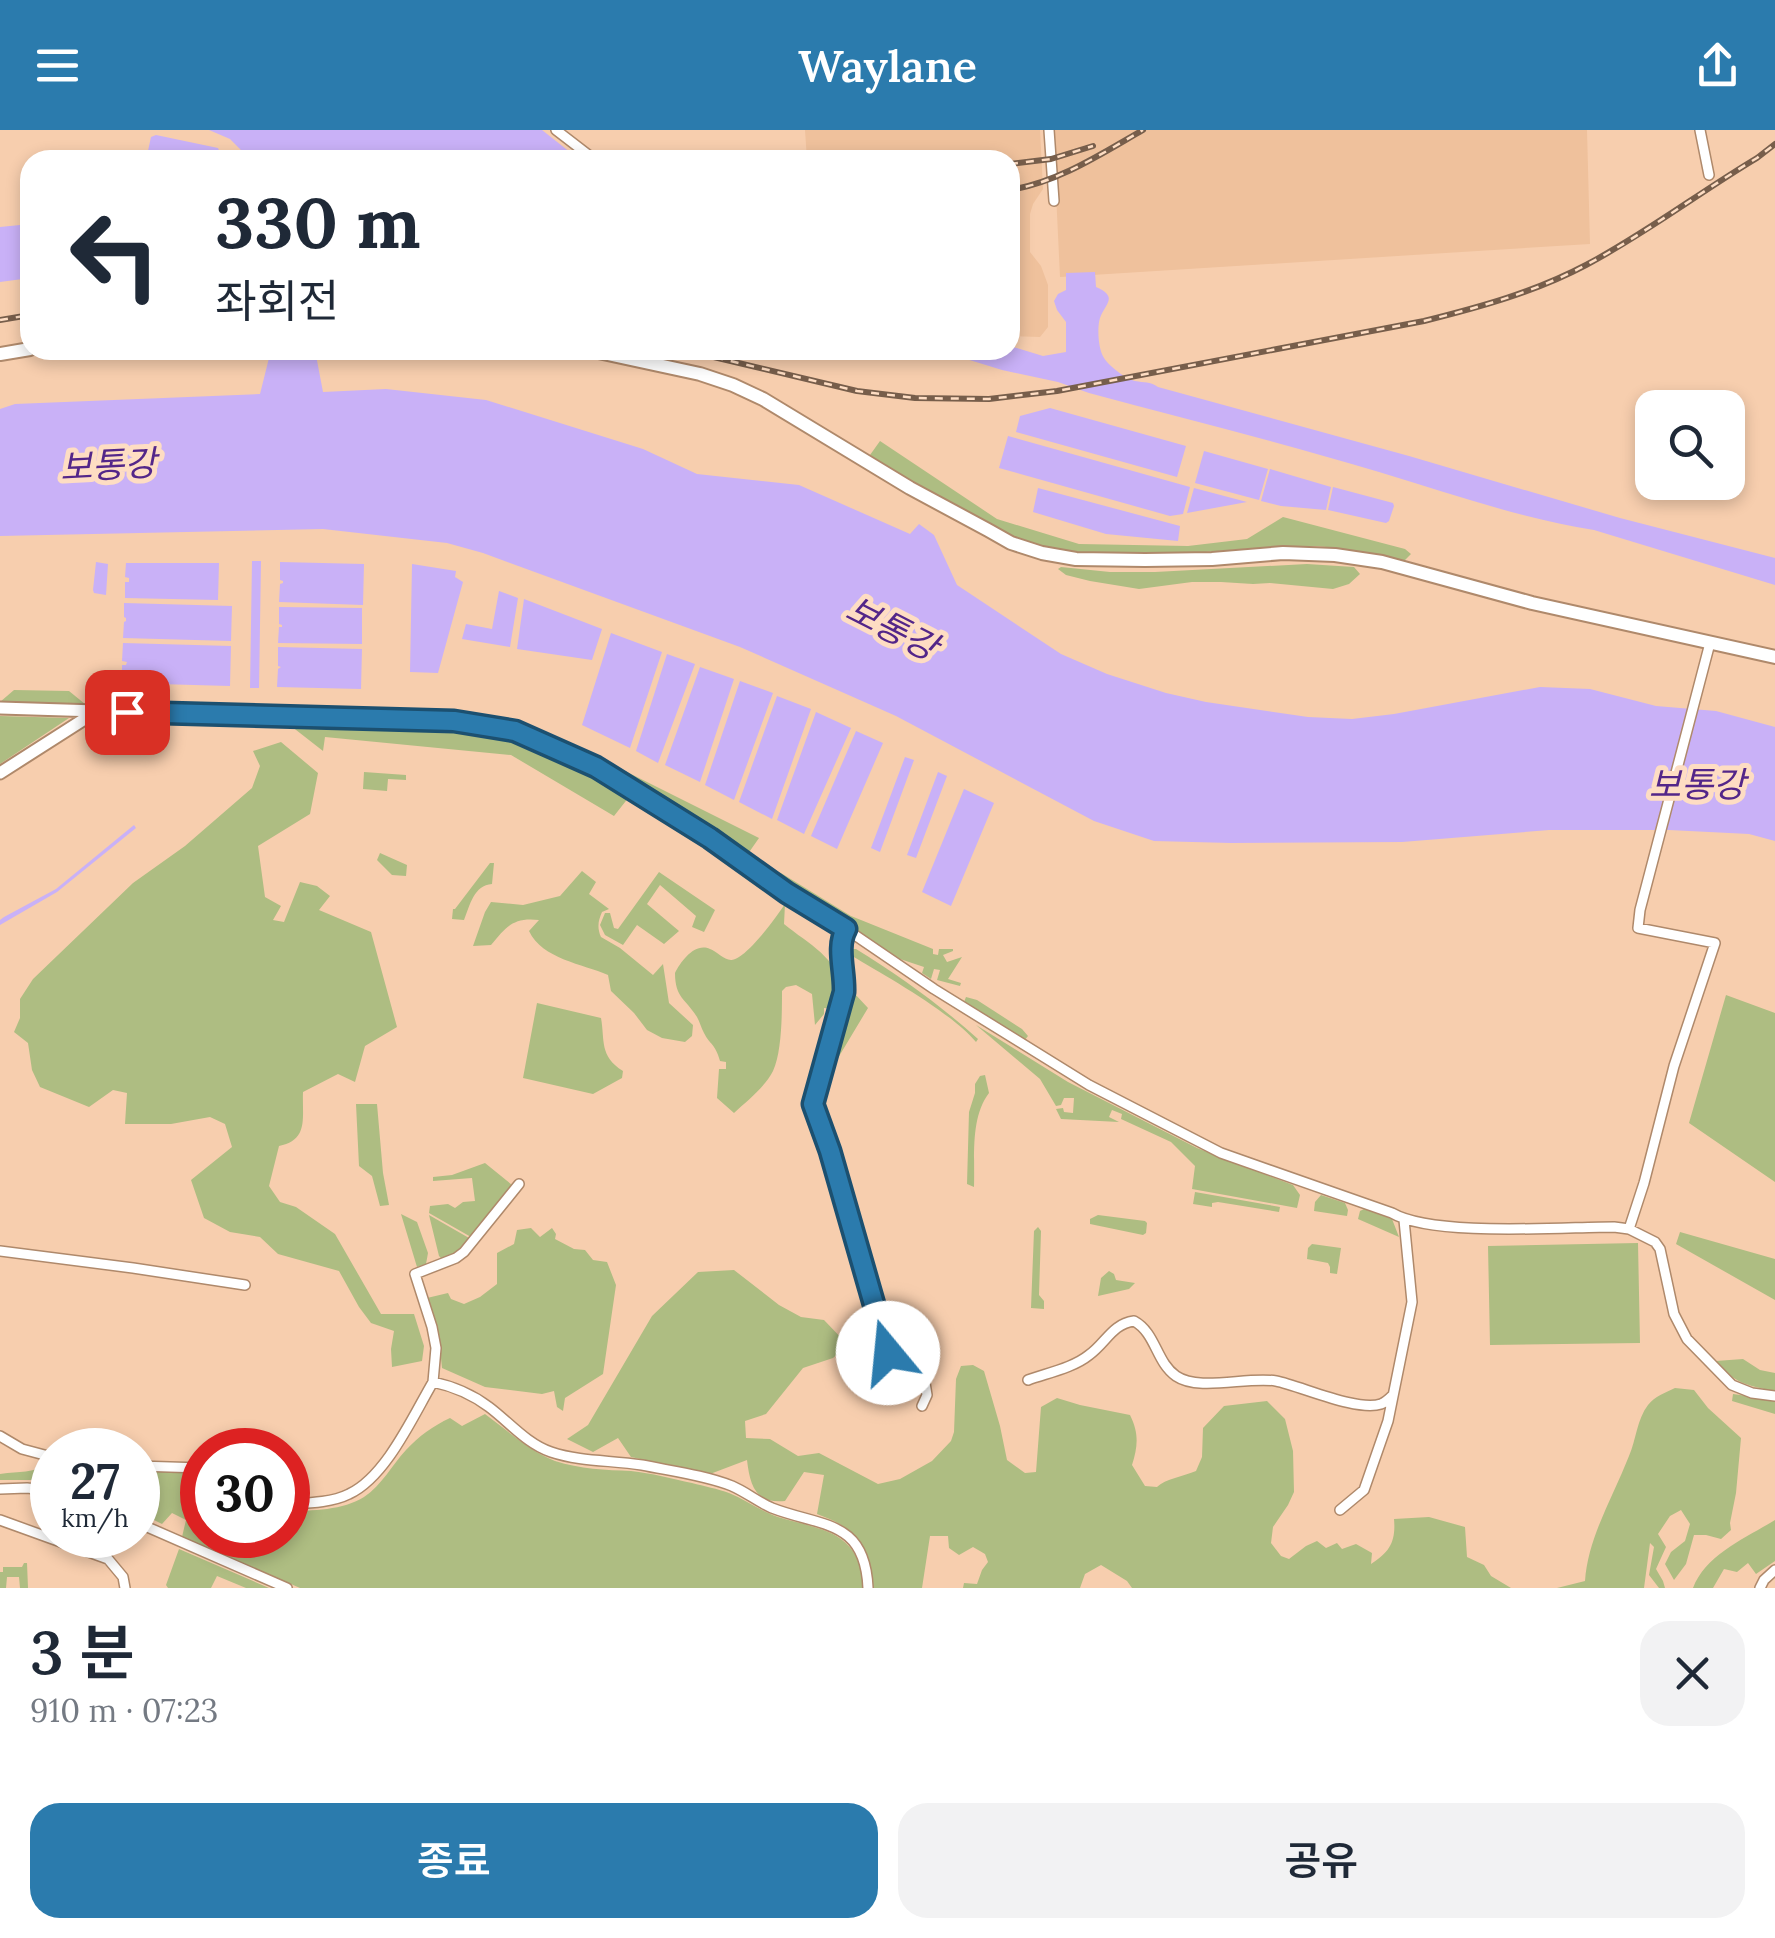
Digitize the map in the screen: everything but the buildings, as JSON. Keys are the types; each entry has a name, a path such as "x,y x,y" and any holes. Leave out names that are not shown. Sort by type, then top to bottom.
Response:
{"main road":[{"path":"635,360 700,374 764,399 910,488 1011,543 1042,553 1076,559 1145,560 1336,555 1382,562 1532,603 1775,658"}],"street":[{"path":"556,130 582,150"},
{"path":"1049,130 1054,200"},
{"path":"1700,130 1709,174"},
{"path":"1629,1229 1674,1066 1714,943 1638,928 1710,643"},
{"path":"0,708 454,721 515,731 596,767 1078,1079 1198,1142 1244,1162 1392,1212 1404,1220 1498,1228 1614,1227 1629,1229 1655,1242 1660,1249 1674,1314 1687,1340 1732,1385 1775,1396"},
{"path":"0,774 96,711"},
{"path":"846,929 840,940 844,992 813,1104 888,1353 925,1383 927,1394 922,1406"},
{"path":"310,1502 344,1496 360,1488 393,1450 433,1382 436,1348 414,1274 464,1252 519,1184"},
{"path":"1340,1510 1364,1490 1370,1479 1388,1421 1412,1302 1404,1220"},
{"path":"0,1251 245,1285"},
{"path":"1028,1380 1078,1362 1120,1324 1134,1321 1150,1336 1174,1375 1185,1380 1276,1381 1326,1397 1378,1405 1393,1395"},
{"path":"433,1382 487,1405 545,1450 576,1459 637,1464 721,1482 775,1509 825,1523 846,1534 856,1545 868,1588"},
{"path":"0,1436 30,1452"},
{"path":"0,1490 30,1488"},
{"path":"0,1520 108,1559 123,1577 125,1588"},
{"path":"160,1533 287,1588"},
{"path":"1760,1588 1775,1570"}],"shaded area":[{"path":"805,130 1040,130 1043,189 1030,214 1030,252 1048,285 1048,327 1040,337 1020,336 1020,150 806,150"},
{"path":"1053,130 1587,130 1590,244 1060,277"}],"green space":[{"path":"880,441 997,519 1079,544 1188,546 1247,539 1283,517 1405,549 1411,554 1404,561 1305,546 1171,555 1070,553 1020,540 919,486 870,455"},
{"path":"1307,564 1354,567 1360,574 1349,584 1333,589 1192,582 1139,589 1090,581 1058,569 1155,572"},
{"path":"14,690 69,691 85,704 0,702"},
{"path":"0,716 69,718 0,764"},
{"path":"412,724 498,736 587,772 629,797 614,816 511,755 325,737 323,751 291,726"},
{"path":"550,735 759,838 745,858 625,779 549,740"},
{"path":"281,742 318,773 310,814 258,846 265,897 281,906 273,920 284,922 300,882 317,886 330,896 319,910 371,932 397,1027 365,1046 355,1082 338,1074 303,1092 300,1133 279,1146 269,1186 280,1202 296,1207 335,1234 381,1314 414,1314 424,1346 422,1361 392,1367 394,1331 371,1323 339,1271 278,1254 260,1237 230,1232 204,1218 191,1180 232,1147 225,1124 210,1117 171,1124 125,1124 127,1093 113,1090 89,1107 40,1087 32,1070 28,1043 14,1032 20,1018 20,999 33,979 133,883 185,846 252,788 260,766 253,751"},
{"path":"364,772 406,775 406,780 388,779 387,791 363,789"},
{"path":"380,853 407,865 406,876 392,875 377,860"},
{"path":"494,863 492,884 477,892 464,920 452,919 453,909"},
{"path":"765,869 781,873 851,916 933,949 933,954 938,955 939,949 953,949 943,955 947,962 962,957 948,979 961,983 960,986 937,980 940,970 934,969 931,979 922,973 924,967 900,959"},
{"path":"582,871 596,882 589,894 609,909 600,918 601,937 653,975 663,964 669,1003 693,1025 692,1036 685,1042 662,1038 647,1030 611,991 608,975 543,948 529,931 539,920 516,922 491,945 473,946 491,902 523,905 560,896"},
{"path":"659,872 715,910 704,932 692,927 696,916 660,885 647,904 679,931 664,944 637,925 623,945 605,935 600,925 605,913 610,913 614,928 618,929"},
{"path":"785,904 784,924 817,949 834,968 839,993 836,1009 824,1008 815,1025 812,994 796,985 782,991 780,1043 773,1071 734,1113 717,1098 719,1069 726,1069 726,1062 720,1061 697,1017 679,993 675,973 685,958 699,948 710,949 728,960 737,958 760,937"},
{"path":"856,949 949,1014 978,1039 976,1042 935,1007 852,956 850,950"},
{"path":"854,993 868,1008 829,1073 820,1100 834,1151 817,1101 845,1005"},
{"path":"1726,995 1775,1013 1775,1182 1689,1123"},
{"path":"966,997 977,1000 1028,1036 1024,1041 964,1002"},
{"path":"537,1003 601,1018 607,1053 623,1071 622,1078 593,1094 523,1078"},
{"path":"976,1025 1068,1082 1197,1148 1293,1185 1300,1195 1297,1208 1192,1189 1195,1166 1171,1142 1121,1119 1122,1114 1112,1110 1109,1117 1119,1122 1061,1119 1056,1109 1073,1113 1074,1098 1064,1098 1056,1106 1040,1079"},
{"path":"985,1075 989,1093 976,1126 974,1187 967,1184 969,1112 975,1084"},
{"path":"356,1104 377,1104 389,1205 380,1206 372,1176 359,1166"},
{"path":"485,1163 512,1185 471,1237 429,1213 430,1206 448,1204 455,1208 463,1202 475,1201 472,1178 433,1181 433,1177 452,1175"},
{"path":"1195,1192 1280,1207 1279,1212 1218,1202 1212,1203 1212,1207 1193,1204"},
{"path":"1321,1195 1345,1203 1347,1216 1314,1211"},
{"path":"1364,1209 1392,1219 1399,1237 1358,1219"},
{"path":"401,1214 417,1222 428,1253 426,1264 417,1267"},
{"path":"429,1215 469,1238 454,1255 442,1259 439,1256"},
{"path":"1098,1215 1145,1221 1146,1233 1090,1224 1090,1219"},
{"path":"1038,1227 1039,1295 1044,1309 1031,1308 1034,1231"},
{"path":"531,1228 540,1237 552,1228 555,1239 585,1250 593,1260 607,1262 616,1285 603,1374 565,1398 563,1411 557,1407 554,1391 542,1394 485,1387 442,1368 439,1339 427,1298 448,1293 451,1299 464,1304 480,1297 497,1284 497,1253 514,1244 517,1230"},
{"path":"1680,1232 1775,1259 1775,1300 1676,1244"},
{"path":"1638,1243 1640,1343 1490,1345 1488,1246"},
{"path":"1312,1244 1341,1248 1337,1274 1330,1273 1328,1263 1307,1259"},
{"path":"734,1270 779,1305 801,1317 824,1320 848,1345 833,1358 803,1368 766,1414 745,1421 746,1438 770,1439 798,1456 819,1453 878,1484 900,1479 932,1461 951,1441 956,1379 961,1366 973,1365 984,1371 1007,1460 1025,1473 1036,1472 1041,1407 1057,1398 1130,1415 1137,1440 1132,1465 1145,1486 1157,1487 1196,1471 1202,1457 1203,1428 1224,1406 1267,1401 1285,1419 1293,1451 1294,1492 1273,1527 1271,1543 1281,1556 1289,1559 1317,1541 1326,1548 1337,1543 1342,1549 1356,1544 1372,1553 1371,1564 1390,1545 1394,1519 1429,1517 1465,1527 1467,1557 1484,1565 1491,1576 1511,1588 1132,1588 1101,1565 1085,1574 1080,1588 963,1588 964,1583 977,1584 988,1562 985,1554 973,1547 959,1555 949,1548 948,1536 930,1536 922,1588 873,1588 868,1560 859,1540 852,1532 817,1514 824,1475 804,1472 785,1501 775,1501 756,1491 747,1460 710,1474 631,1457 618,1438 593,1452 567,1439 588,1425 652,1316 698,1272"},
{"path":"1109,1271 1116,1280 1135,1283 1129,1289 1098,1296 1101,1278"},
{"path":"1743,1359 1760,1370 1775,1373 1775,1391 1742,1382 1716,1361"},
{"path":"1675,1388 1694,1390 1741,1438 1731,1530 1721,1539 1694,1535 1686,1564 1674,1580 1665,1564 1671,1552 1685,1541 1690,1524 1681,1510 1670,1516 1658,1534 1666,1547 1656,1569 1665,1588 1659,1588 1649,1575 1654,1547 1650,1543 1644,1588 1557,1588 1585,1581 1596,1533 1641,1417 1654,1399"},
{"path":"1733,1394 1775,1400 1775,1414 1732,1401"},
{"path":"485,1414 527,1446 555,1461 646,1473 711,1488 778,1517 824,1530 847,1544 855,1555 863,1588 300,1588 231,1558 310,1558 310,1510 347,1505 364,1497 406,1450 432,1428 450,1418 462,1426"},
{"path":"180,1469 180,1517 172,1513 162,1524 160,1523 160,1470"},
{"path":"30,1471 30,1480 0,1480 0,1474"},
{"path":"1775,1520 1775,1561 1756,1574 1748,1563 1737,1572 1724,1569 1713,1588 1693,1588 1717,1556"},
{"path":"179,1549 180,1558 200,1558 269,1588 246,1588 217,1576 211,1588 166,1585"},
{"path":"24,1563 28,1588 20,1588 19,1577 7,1577 6,1588 0,1588 3,1567 22,1567"}],"water":[{"path":"209,130 542,130 567,150 241,150 230,139"},
{"path":"156,135 219,150 148,150 151,137"},
{"path":"20,225 20,279 0,282 0,227"},
{"path":"1095,272 1096,287 1109,298 1099,322 1102,354 1131,380 1775,558 1775,585 1594,530 1513,512 1307,451 970,360 1020,360 1020,349 1043,356 1066,352 1066,322 1054,301 1066,290 1066,273"},
{"name":"보통강","path":"268,360 317,360 323,392 386,389 486,400 643,449 697,474 799,485 910,534 919,524 934,535 957,585 1061,654 1107,674 1206,702 1308,717 1352,719 1540,687 1590,689 1656,706 1716,711 1775,727 1775,841 1749,834 1669,830 1549,830 1402,842 1154,841 1094,821 896,716 740,647 447,543 323,529 0,536 0,409 15,404 260,394"},
{"path":"1050,408 1186,446 1177,477 1016,432 1020,416"},
{"path":"1008,436 1190,487 1183,514 1170,516 999,468"},
{"path":"1204,451 1268,469 1259,500 1195,483"},
{"path":"1270,469 1331,487 1326,510 1261,501"},
{"path":"1333,487 1393,503 1389,521 1328,510"},
{"path":"1038,488 1180,526 1178,541 1106,534 1033,512"},
{"path":"1194,488 1247,502 1187,513"},
{"path":"252,561 261,561 259,688 250,688"},
{"path":"96,562 108,564 106,595 93,590"},
{"path":"280,562 364,564 363,605 279,602 283,583"},
{"path":"126,563 219,563 218,600 125,598 125,582 129,582 125,577"},
{"path":"412,564 456,571 455,577 463,582 438,673 410,672"},
{"path":"499,591 518,598 510,647 462,639 466,624 492,629"},
{"path":"524,599 602,629 592,660 517,649"},
{"path":"124,603 232,606 231,641 123,638"},
{"path":"279,607 362,608 362,644 278,643 282,627"},
{"path":"611,633 662,652 630,748 582,725"},
{"path":"123,643 231,646 230,686 122,683 122,665 127,662 122,661"},
{"path":"278,647 362,649 361,689 277,687 281,667"},
{"path":"667,654 695,664 658,763 636,751"},
{"path":"700,667 734,679 700,782 665,765"},
{"path":"740,681 773,693 734,800 705,785"},
{"path":"777,696 811,709 772,819 739,802"},
{"path":"816,712 851,728 804,834 777,820"},
{"path":"856,731 883,743 837,849 811,836"},
{"path":"905,757 914,760 880,852 871,848"},
{"path":"938,772 947,776 916,858 907,855"},
{"path":"964,789 994,803 951,906 922,892"},
{"path":"134,825 136,828 57,892 0,925 4,917 56,889"}],"railway":[{"path":"1020,188 1063,174 1143,130"},
{"path":"726,360 857,391 915,398 989,399 1057,391 1424,321 1507,298 1567,275 1651,226 1775,144"},
{"path":"1020,163 1051,159 1093,146"},
{"path":"0,320 20,317"}],"route":[{"path":"127,712 454,721 515,731 596,767 846,929 840,940 844,992 813,1104 888,1353"}]}
